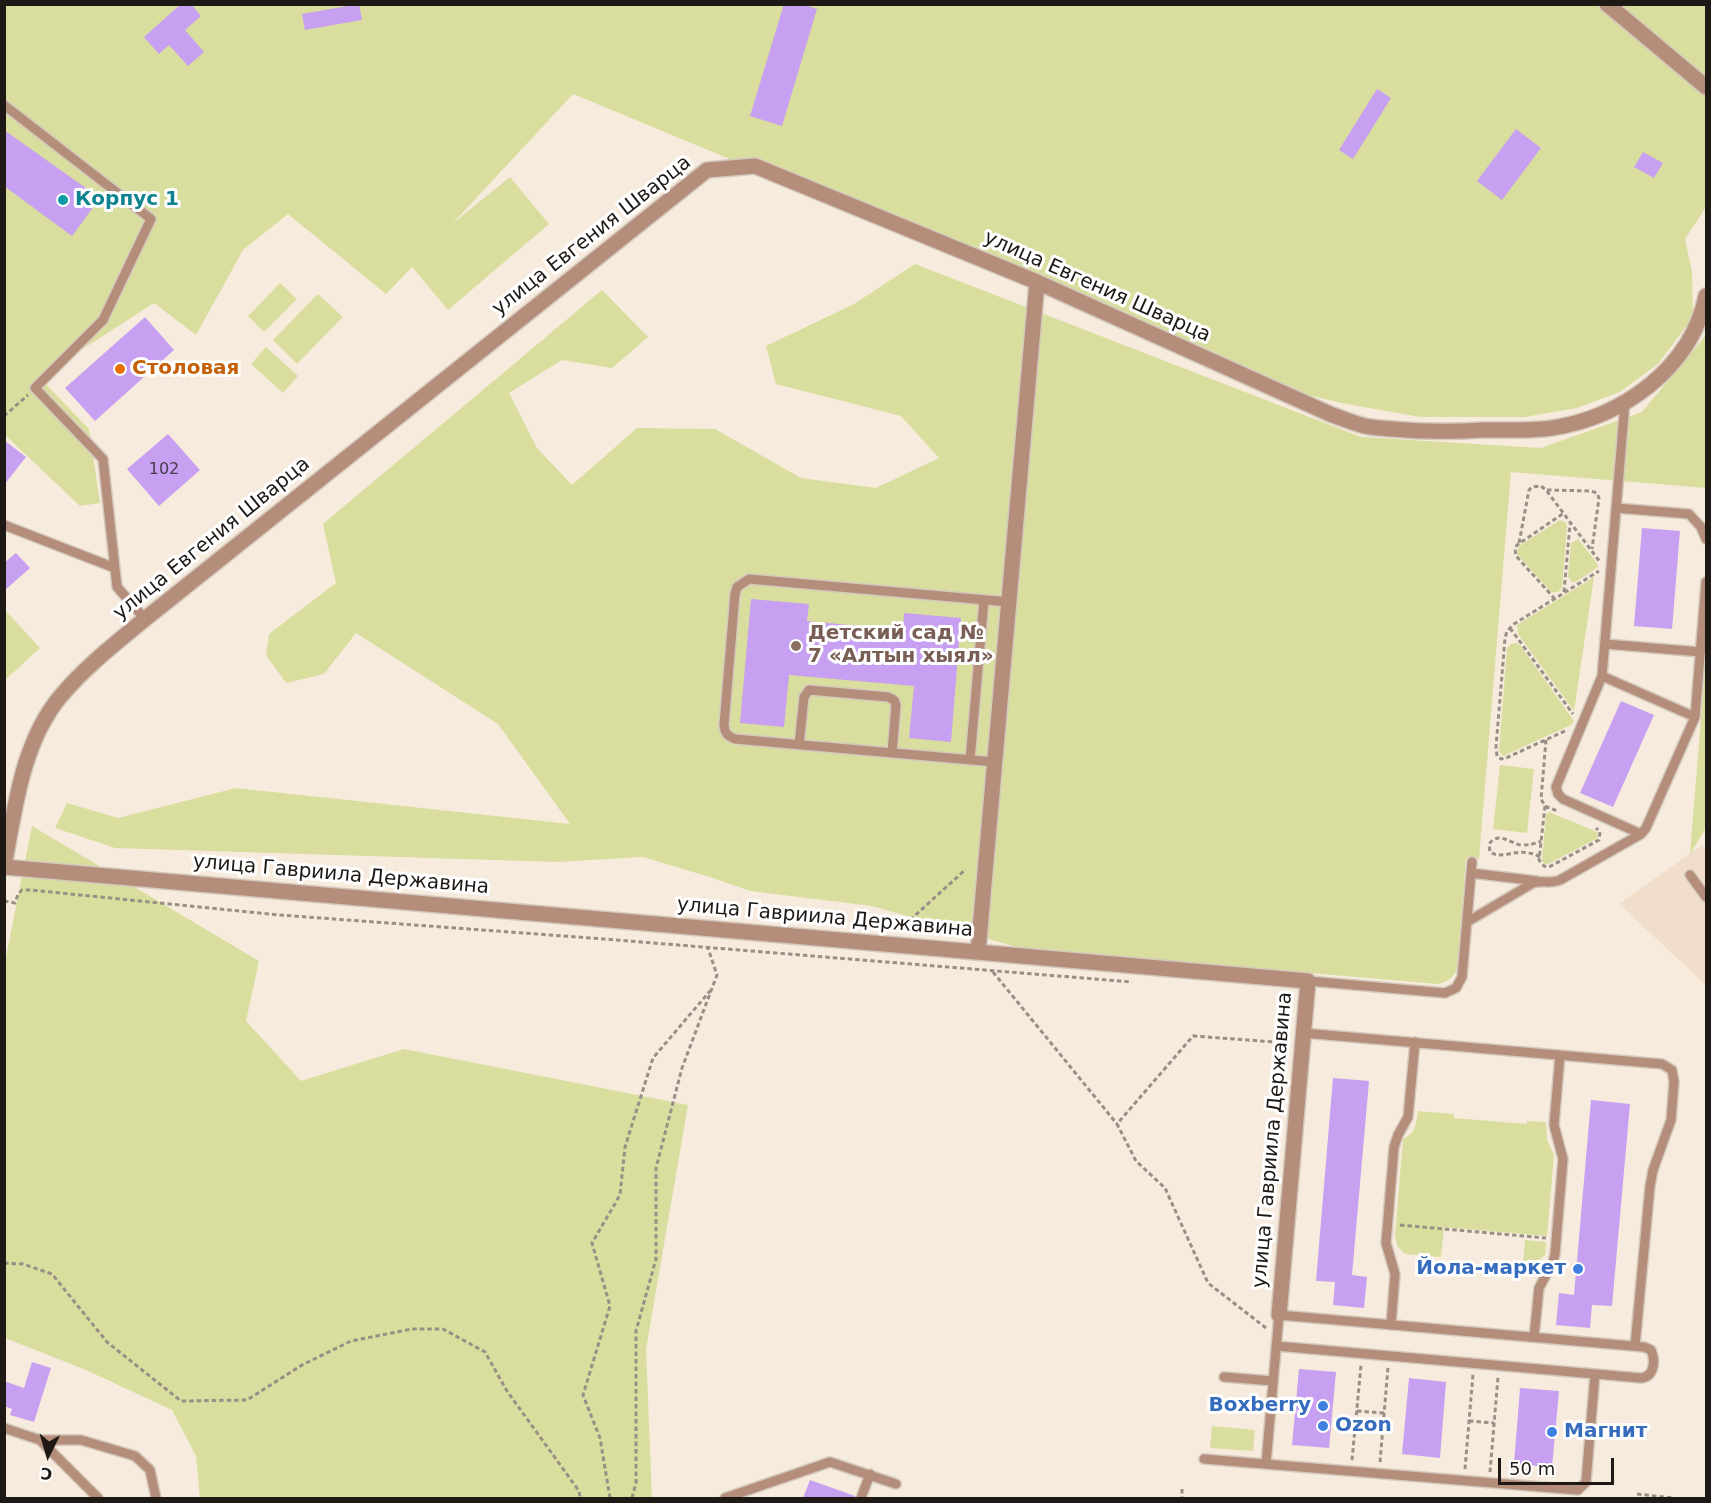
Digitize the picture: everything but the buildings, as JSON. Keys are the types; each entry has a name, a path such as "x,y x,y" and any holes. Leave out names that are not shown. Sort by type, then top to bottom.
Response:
{"street":[{"path":"1607,4 1707,87"},
{"name":"улица Евгения Шварца","path":"4,866 16,800 26,762 40,728 59,698 96,661 145,619 707,171 755,166 1037,282 1330,414 1366,426 1429,432 1551,428 1576,423 1606,412 1625,402 1660,377 1679,357 1695,330 1707,296"},
{"path":"978,952 1037,282"},
{"name":"улица Гавриила Державина","path":"4,866 1308,981 1279,1315"}],"lane":[{"path":"4,105 151,219 103,320 35,388 103,459 117,586 145,619"},
{"path":"1625,402 1602,676 1580,723 1556,787 1563,799 1641,834"},
{"path":"1616,508 1689,514 1707,538"},
{"path":"4,525 115,568"},
{"path":"995,762 729,737 724,725 735,594 737,587 749,579 1009,602"},
{"path":"1471,873 1557,882 1641,834 1646,828 1695,717 1707,582"},
{"path":"970,760 984,600"},
{"path":"1605,644 1701,652"},
{"path":"1602,676 1695,717"},
{"path":"799,745 804,697 806,691 809,690 888,697 894,700 896,705 892,753"},
{"path":"1308,981 1445,993 1452,991 1460,984 1462,977 1472,861"},
{"path":"1690,875 1707,897"},
{"path":"1467,922 1542,881"},
{"path":"1303,1034 1415,1042 1668,1066 1674,1074 1671,1120 1653,1170 1650,1186 1635,1346"},
{"path":"1391,1325 1395,1275 1386,1247 1394,1147 1408,1117 1415,1042"},
{"path":"1534,1337 1539,1288 1554,1260 1556,1239 1563,1159 1554,1125 1560,1055"},
{"path":"1266,1464 1276,1341 1279,1315 1647,1347 1653,1352 1652,1373 1649,1377 1641,1378 1474,1364 1362,1354 1276,1341"},
{"path":"1204,1459 1578,1491 1584,1486 1595,1374"},
{"path":"1224,1377 1273,1381"},
{"path":"4,1428 40,1440 81,1440 135,1456 150,1470 156,1498"},
{"path":"40,1440 98,1498"},
{"path":"725,1498 830,1462 896,1484"},
{"path":"861,1498 870,1474"}],"path":[{"path":"4,416 35,388"},
{"path":"1519,543 1529,490 1538,486 1546,490 1593,491 1599,498 1591,551"},
{"path":"1509,628 1580,723 1506,759 1501,759 1496,754 1505,638 1509,628 1604,568 1546,490"},
{"path":"1555,599 1515,556 1515,549 1519,543 1564,513"},
{"path":"1564,593 1570,522"},
{"path":"1546,740 1541,797 1545,806 1540,857 1542,865 1549,867 1599,840 1600,832 1596,828"},
{"path":"1545,806 1566,815"},
{"path":"1540,857 1524,851 1497,855 1491,852 1489,847 1491,841 1497,838 1525,845 1541,841"},
{"path":"892,963 894,934 965,870"},
{"path":"4,902 15,903 22,890 30,890 279,915 1135,983"},
{"path":"632,1498 636,1483 636,1331 656,1259 656,1168 682,1068 717,975 708,948 709,928"},
{"path":"993,971 1117,1124 1136,1161 1165,1188 1208,1283 1276,1341"},
{"path":"609,1498 600,1438 583,1395 610,1306 592,1243 620,1196 625,1147 653,1058 712,989"},
{"path":"1275,993 1287,994 1286,1024 1303,1034"},
{"path":"1117,1124 1193,1036 1303,1034"},
{"path":"1388,1224 1556,1239"},
{"path":"4,1263 23,1264 52,1274 107,1342 181,1401 247,1400 302,1365 351,1341 412,1329 443,1329 485,1353 507,1391 579,1491 580,1498"},
{"path":"1351,1471 1362,1354"},
{"path":"1378,1474 1389,1356"},
{"path":"1464,1481 1474,1364"},
{"path":"1489,1484 1499,1366"},
{"path":"1356,1411 1384,1413"},
{"path":"1469,1421 1494,1423"},
{"path":"1182,1489 1182,1498"},
{"path":"1637,1494 1673,1498"}],"shaded area":[{"path":"1702,845 1706,851 1706,985 1619,904"}],"green space":[{"path":"4,5 1706,5 1706,207 1685,239 1692,272 1693,317 1658,364 1620,392 1577,408 1525,417 1420,417 1341,403 1284,389 573,94 452,224 510,177 549,224 448,310 412,267 386,294 288,214 243,250 196,335 154,303 39,377 89,429 100,503 80,506 5,435"},
{"path":"915,264 1361,437 1541,448 1642,412 1706,335 1706,488 1511,472 1479,859 1466,858 1457,969 1449,979 1438,984 1274,970 1063,960 872,906 750,891 643,857 557,862 115,848 55,828 67,803 118,818 236,788 570,824 498,724 356,633 324,674 286,683 266,655 269,634 336,583 323,524 602,290 648,337 612,368 562,360 509,393 537,448 572,485 637,428 715,429 801,478 876,488 939,458 901,416 776,384 766,346 854,304"},
{"path":"280,283 297,299 264,332 248,316"},
{"path":"318,294 343,317 297,364 273,340"},
{"path":"266,347 298,376 283,393 251,364"},
{"path":"1560,520 1567,526 1562,587 1559,591 1551,592 1517,554 1519,546"},
{"path":"1578,539 1598,567 1576,582 1572,582 1568,577 1571,543"},
{"path":"1594,577 1574,711 1518,634 1517,625"},
{"path":"4,609 40,648 5,680 4,680"},
{"path":"1516,643 1520,645 1574,721 1571,725 1503,756 1499,751 1507,648"},
{"path":"1706,656 1706,828 1690,854"},
{"path":"1500,765 1534,769 1527,833 1493,829"},
{"path":"1549,812 1597,832 1598,838 1544,864 1542,860 1546,815"},
{"path":"32,826 259,961 246,1021 301,1081 404,1049 688,1105 646,1349 652,1498 200,1498 196,1456 172,1410 86,1370 5,1338 5,962"},
{"path":"1418,1111 1454,1114 1454,1118 1527,1124 1527,1121 1546,1122 1547,1140 1554,1155 1547,1236 1444,1227 1441,1257 1405,1254 1398,1247 1395,1237 1403,1139 1413,1131"},
{"path":"1525,1240 1546,1242 1545,1255 1532,1266 1523,1266"},
{"path":"1212,1426 1255,1430 1253,1451 1210,1448"}],"place":[{"name":"Корпус 1","path":"63,200"},
{"name":"Столовая","path":"120,369"},
{"name":"Детский сад № 7 «Алтын хыял»","path":"796,646"},
{"name":"Йола-маркет","path":"1578,1269"},
{"name":"Boxberry","path":"1323,1406"},
{"name":"Ozon","path":"1323,1426"},
{"name":"Магнит","path":"1552,1432"}]}
